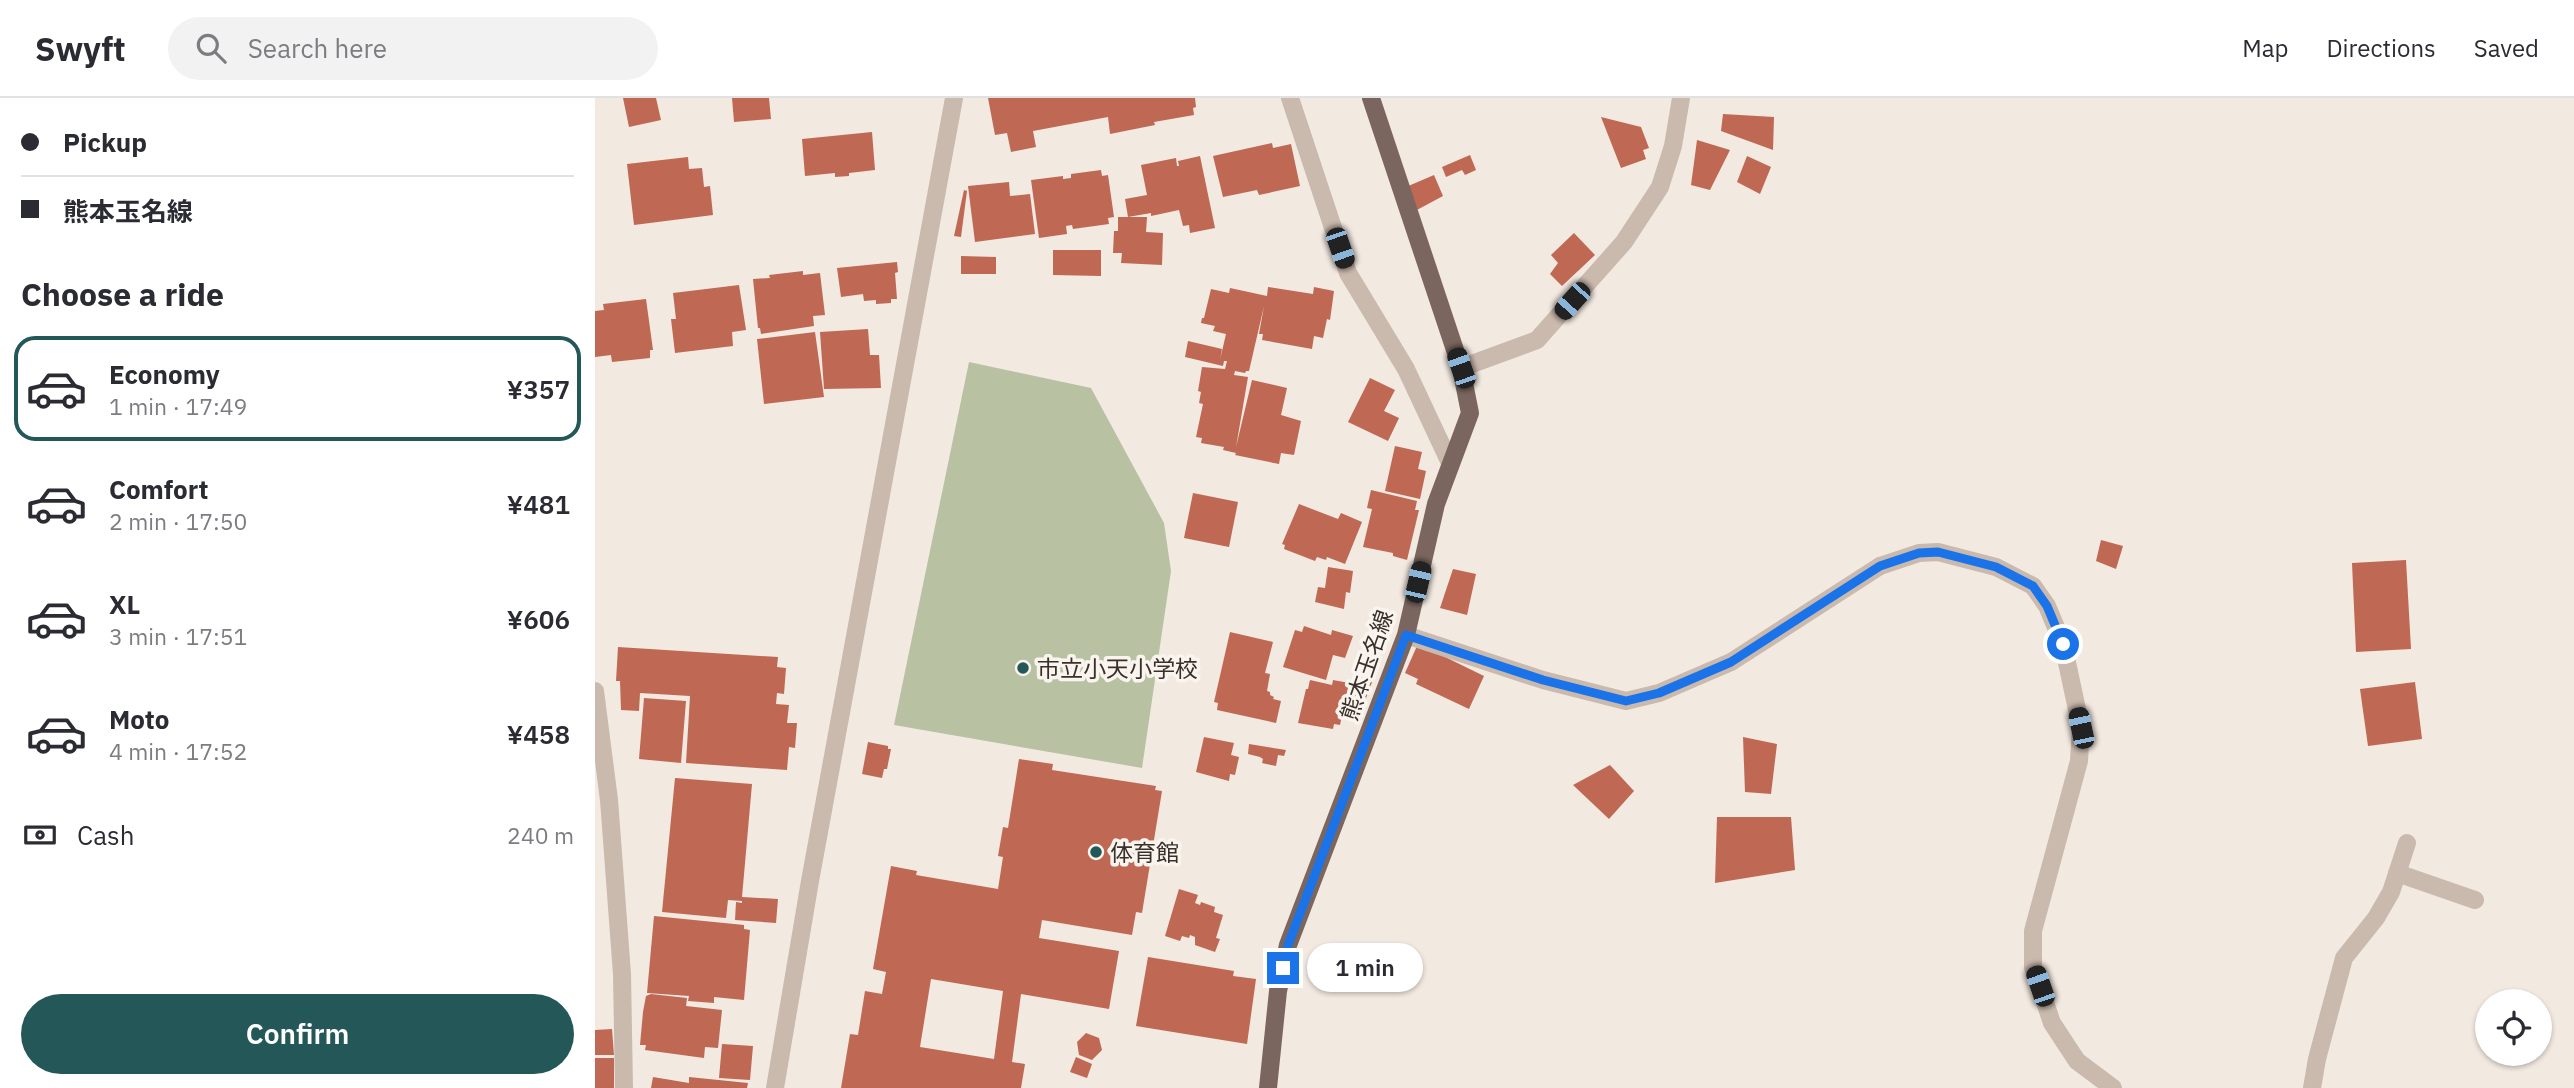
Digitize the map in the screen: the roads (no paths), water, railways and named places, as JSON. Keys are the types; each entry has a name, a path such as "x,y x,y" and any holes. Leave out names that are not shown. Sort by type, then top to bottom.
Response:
{"main road":[{"name":"熊本玉名線","path":"1268,1088 1278,991 1288,945 1406,635 1436,504 1470,413 1461,368 1371,98"}],"street":[{"path":"775,1088 810,881 954,98"},
{"path":"1290,98 1349,273 1406,369 1450,463"},
{"path":"1461,368 1537,340 1624,242 1660,187 1673,146 1681,98"},
{"path":"1406,635 1543,680 1626,701 1659,693 1731,662 1880,566 1919,553 1938,552 1996,567 2033,586 2047,606 2063,644 2081,728 2079,761 2033,930 2033,967 2052,1023 2077,1061 2113,1088"},
{"path":"595,691 609,800 622,974 624,1088"},
{"path":"2318,1083 2344,958 2376,918 2391,892 2407,843"},
{"path":"2397,873 2475,900"}],"place":[{"name":"市立小天小学校","path":"1023,668"},
{"name":"体育館","path":"1096,852"}]}
